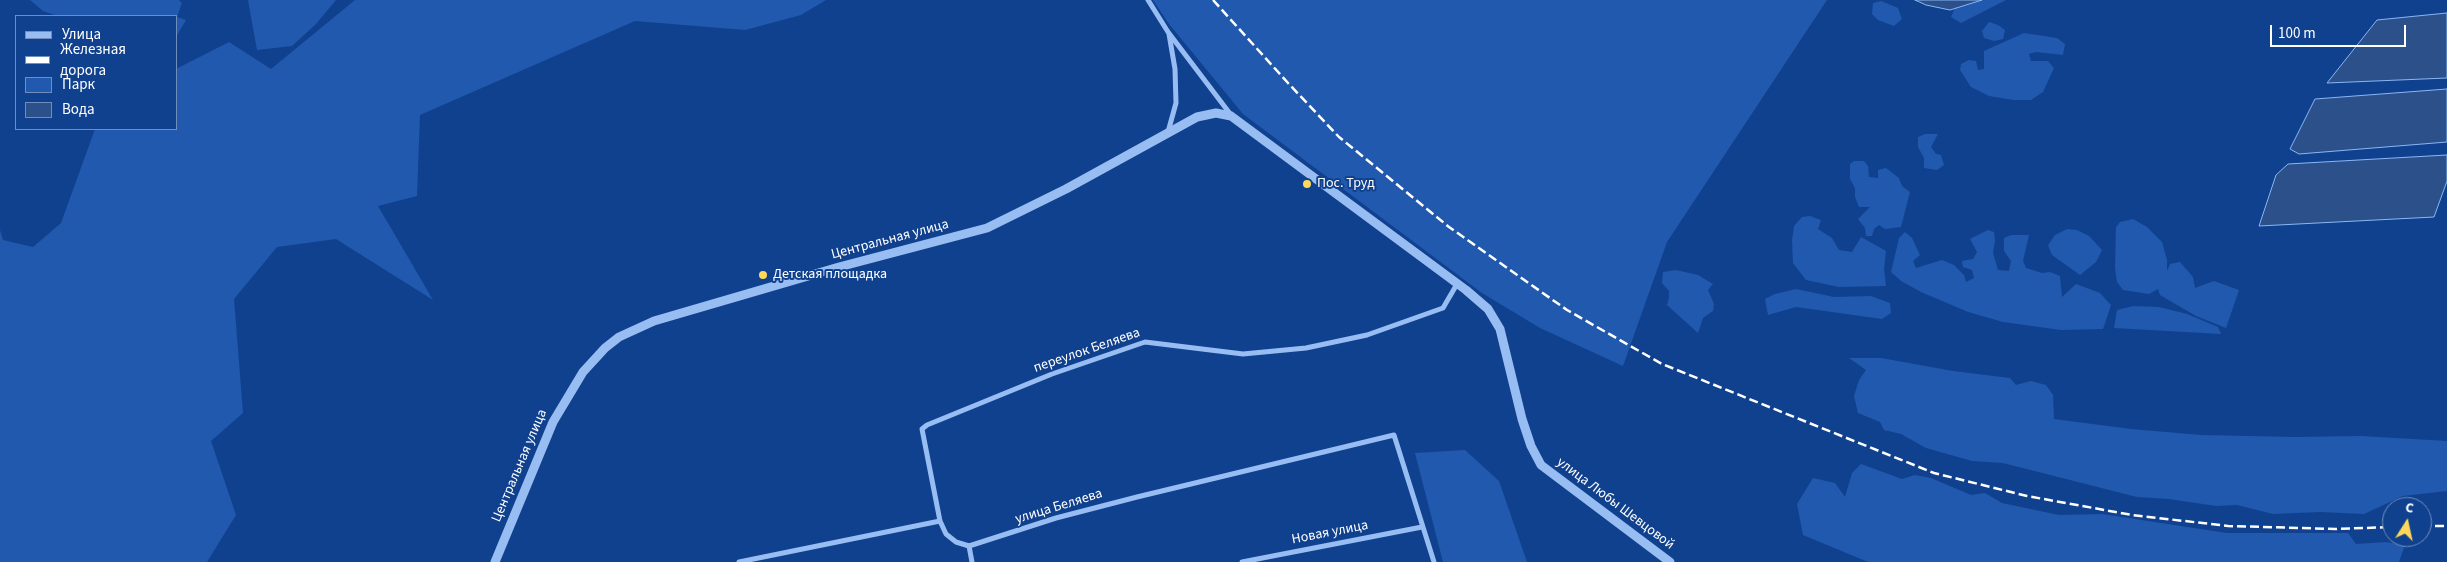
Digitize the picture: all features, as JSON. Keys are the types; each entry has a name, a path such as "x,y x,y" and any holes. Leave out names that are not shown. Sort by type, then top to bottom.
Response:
{"street":[{"path":"1148,0 1168,32 1231,116"},
{"path":"1168,32 1175,69 1176,103 1168,132"},
{"name":"Центральная улица","path":"495,562 538,454 572,386 593,360 619,337 636,328 672,316 839,267 987,228 1066,189 1168,132 1206,114 1231,116"},
{"name":"улица Любы Шевцовой","path":"1231,116 1488,309 1500,329 1522,419 1531,446 1541,465 1670,562"},
{"name":"переулок Беляева","path":"940,521 922,429 927,425 1052,374 1145,342 1244,354 1306,348 1367,335 1443,308 1457,284"},
{"name":"улица Беляева","path":"968,546 1056,518 1136,497 1394,435 1422,526"},
{"path":"739,562 940,521 946,534 956,542 968,546 972,562"},
{"path":"1422,526 1434,562"},
{"name":"Новая улица","path":"1242,562 1422,526"}],"green space":[{"path":"30,0 179,0 182,3 178,15 55,15 43,11"},
{"path":"248,0 336,0 316,24 292,46 257,50"},
{"path":"355,0 826,0 801,15 745,30 635,21 420,115 417,196 378,206 433,300 336,239 277,247 234,299 243,413 211,441 236,515 207,562 0,562 0,230 3,240 33,247 61,223 95,130 178,130 178,68 229,42 271,69"},
{"path":"1153,0 1827,0 1667,242 1623,366 1540,328 1482,293 1243,114 1169,24"},
{"path":"1963,0 2006,0 1961,23 1951,17 1957,3"},
{"path":"1881,1 1898,8 1902,19 1894,26 1878,20 1872,14 1873,3"},
{"path":"178,17 186,20 178,34"},
{"path":"1989,22 2005,30 2003,39 1994,41 1984,38 1982,31"},
{"path":"2024,33 2057,38 2065,44 2063,55 2036,52 2029,54 2031,61 2048,61 2054,68 2043,92 2031,100 2013,100 1989,96 1971,87 1960,70 1961,64 1969,60 1976,61 1978,70 1984,69 1984,51"},
{"path":"1925,134 1938,134 1931,147 1936,154 1941,155 1944,165 1937,170 1924,168 1924,158 1918,147 1918,137"},
{"path":"1854,161 1864,161 1868,166 1869,177 1878,178 1878,170 1886,168 1899,178 1902,186 1910,192 1901,227 1885,229 1879,225 1874,229 1872,236 1866,236 1865,228 1858,219 1870,207 1859,207 1855,197 1855,188 1850,179 1850,164"},
{"path":"1810,216 1821,220 1818,229 1832,238 1839,250 1852,252 1861,237 1886,251 1884,269 1886,286 1839,287 1806,280 1793,263 1792,240 1794,226 1802,217"},
{"path":"2133,219 2147,227 2162,242 2167,260 2167,271 2170,264 2180,262 2193,277 2195,288 2214,281 2239,290 2226,328 2196,316 2160,295 2158,289 2149,294 2123,290 2117,282 2115,268 2116,227 2120,222"},
{"path":"2067,229 2077,230 2089,236 2102,250 2096,262 2080,275 2052,255 2048,245 2055,235"},
{"path":"1988,230 1994,232 1993,253 1998,270 2009,271 2011,261 2004,251 2004,238 2011,235 2029,235 2023,261 2026,268 2042,273 2050,272 2060,276 2062,297 2076,284 2100,293 2111,305 2103,329 2061,330 2003,322 1968,312 1921,292 1901,281 1891,272 1899,238 1905,232 1912,238 1920,255 1913,261 1916,268 1942,260 1954,265 1964,275 1966,282 1974,278 1972,270 1963,267 1962,261 1973,259 1977,252 1970,239"},
{"path":"1676,270 1698,275 1713,284 1708,290 1714,304 1713,311 1703,318 1698,333 1667,305 1669,291 1662,283 1663,272"},
{"path":"1796,289 1834,297 1871,296 1890,303 1891,313 1882,319 1796,307 1768,315 1765,299 1775,294"},
{"path":"2133,306 2159,307 2187,314 2218,327 2221,334 2114,328 2117,310"},
{"path":"1849,358 1881,358 1953,371 2010,378 2016,385 2031,381 2046,385 2053,395 2054,419 2131,429 2201,435 2361,436 2447,441 2447,491 2401,497 2382,497 2382,506 2364,514 2320,512 2273,514 2237,505 2216,506 2169,499 2137,497 2003,463 1972,461 1926,448 1901,434 1884,430 1880,422 1858,413 1854,396 1859,380 1866,370"},
{"path":"1465,450 1499,481 1527,562 1443,562 1415,453"},
{"path":"1861,464 1902,479 1915,475 1931,478 1971,495 1985,493 2002,503 2059,515 2102,514 2227,533 2348,533 2356,544 2382,542 2382,547 2404,547 2399,562 1868,562 1803,535 1797,504 1813,478 1835,483 1845,497 1852,473"}],"water":[{"path":"1915,0 1982,0 1950,10 1926,5"},
{"path":"2447,13 2447,78 2327,83 2377,20"},
{"path":"2447,89 2447,142 2299,154 2290,149 2315,99"},
{"path":"2447,155 2447,181 2434,217 2259,226 2276,175 2288,164"}],"railway":[{"path":"1213,0 1339,137 1449,227 1567,310 1662,364 1934,473 2027,496 2132,515 2228,526 2336,529 2382,527"},
{"path":"2432,526 2447,526"}],"place":[{"name":"Пос. Труд","path":"1307,184"},
{"name":"Детская площадка","path":"763,275"}]}
